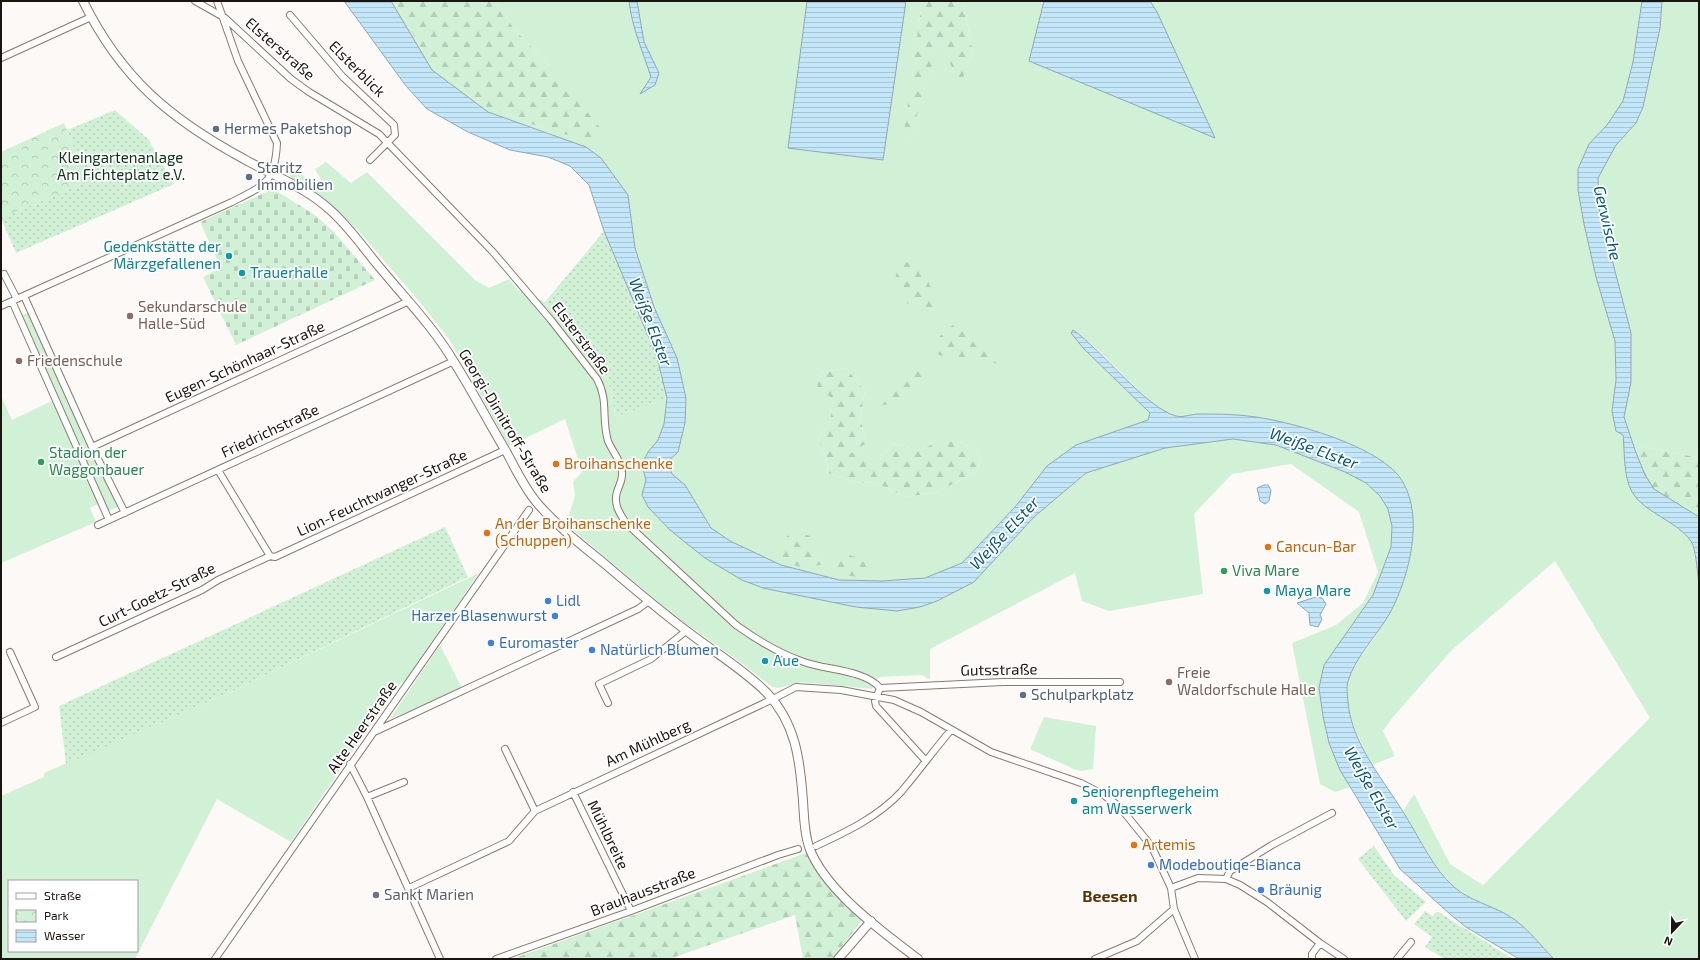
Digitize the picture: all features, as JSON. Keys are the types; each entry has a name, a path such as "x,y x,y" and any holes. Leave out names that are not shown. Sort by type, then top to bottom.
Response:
{"street":[{"name":"Georgi-Dimitroff-Straße","path":"83,1 91,17 128,70 144,90 160,104 180,120 212,141 311,195 331,210 438,337 454,361 529,492 552,519 648,601 686,631 744,672 773,699 784,714 797,746 804,821 812,852 828,879 871,921 918,959"},
{"name":"Elsterstraße","path":"195,1 225,18 291,79 309,92 379,134 388,142 493,252 551,320 597,378 605,400 604,424 609,442 617,456 622,472 621,485 617,492 616,502 618,512 626,523 736,625 755,638 804,662 855,674 876,683 880,688"},
{"path":"1,306 237,199 266,184 276,158 278,143 238,61 225,18 217,1"},
{"name":"Elsterblick","path":"290,15 343,77 394,125 395,135 388,142"},
{"path":"1,58 91,17"},
{"path":"370,160 388,142"},
{"path":"4,274 109,520"},
{"path":"24,296 92,447 125,513"},
{"name":"Eugen-Schönhaar-Straße","path":"92,447 409,301"},
{"name":"Friedrichstraße","path":"98,525 454,361"},
{"name":"Lion-Feuchtwanger-Straße","path":"270,556 274,557 505,450"},
{"path":"218,470 270,556"},
{"name":"Alte Heerstraße","path":"215,959 529,510"},
{"name":"Curt-Goetz-Straße","path":"56,657 202,590 218,580 270,556"},
{"path":"373,732 638,609 648,601"},
{"path":"608,703 599,684 651,659 686,631"},
{"path":"1,723 35,707 10,652"},
{"name":"Gutsstraße","path":"880,688 1003,682 1120,682"},
{"path":"773,699 796,687 841,690 894,700 915,709 992,752 1080,783 1102,794 1119,806 1152,847 1171,888 1174,909 1195,959"},
{"path":"880,688 875,701 878,709 925,760"},
{"name":"Am Mühlberg","path":"409,888 509,842 535,811 572,792 773,699"},
{"path":"816,846 850,830 886,806 900,792 951,730"},
{"path":"505,749 535,811"},
{"path":"350,764 367,797 440,959"},
{"path":"367,797 404,782"},
{"name":"Mühlbreite","path":"572,792 631,911"},
{"path":"1226,879 1230,871 1272,845 1332,813"},
{"name":"Brauhausstraße","path":"496,959 631,911 778,855 798,849"},
{"path":"1171,888 1198,878 1226,879 1257,895 1320,943 1344,959"},
{"path":"1095,959 1137,941 1174,909"},
{"path":"838,959 871,921"},
{"path":"1397,959 1411,942"},
{"path":"1312,959 1312,954 1320,943"}],"green space":[{"path":"391,1 394,1 431,65 486,107 545,129 549,65 514,29 496,1 807,1 788,147 883,160 906,1 922,1 905,133 910,138 939,38 954,72 962,79 973,53 963,1 1642,1 1633,62 1623,101 1607,125 1589,144 1578,190 1596,277 1615,341 1616,380 1612,411 1650,509 1676,525 1692,542 1699,583 1699,959 1554,959 1510,916 1472,899 1453,886 1433,861 1403,811 1414,794 1450,864 1483,885 1650,718 1555,561 1452,650 1393,717 1383,731 1395,756 1372,765 1354,726 1348,705 1348,684 1349,678 1356,665 1390,613 1400,591 1407,569 1412,545 1413,520 1409,495 1403,481 1391,468 1374,456 1332,436 1308,429 1265,418 1241,415 1199,414 1175,416 1168,413 1145,396 1081,335 1073,330 1084,349 1150,413 1148,420 1076,445 1047,466 1015,507 962,563 925,578 882,581 839,580 781,565 730,541 711,528 685,485 672,474 667,462 678,452 685,423 654,307 635,248 628,195 549,133 488,112 432,70","holes":["846,368 865,391 860,416 866,444 850,452 869,460 883,455 893,443 919,451 936,442 961,442 980,455 978,470 938,492 905,497 877,483 855,482 828,473 826,455 818,439 830,422 833,398 817,387 820,373","777,551 816,552 822,563 809,567 797,566"]},
{"path":"394,1 496,1 514,29 549,65 601,129 587,140 545,129 486,107 431,65"},
{"path":"922,1 963,1 973,53 962,80 954,72 939,39 910,139 904,133"},
{"path":"1662,1 1699,1 1699,453 1695,457 1640,446 1635,450 1624,417 1631,382 1614,269 1599,209 1598,178 1616,145 1636,123 1643,107 1660,28"},
{"name":"Kleingartenanlage Am Fichteplatz e.V.","path":"115,110 148,139 174,184 16,253 1,218 87,182 67,130"},
{"path":"64,123 88,182 1,218 1,152"},
{"path":"326,162 351,183 367,172 475,280 489,288 509,279 518,290 545,302 607,376 616,417 667,398 664,424 658,440 648,452 643,469 646,480 642,495 648,507 742,580 763,588 856,607 897,611 920,607 937,601 974,582 1034,517 1086,473 1165,448 1233,439 1276,445 1345,472 1366,483 1380,496 1388,509 1392,526 1391,547 1373,595 1354,624 1319,688 1329,743 1340,770 1350,787 1335,792 1320,784 1292,643 1336,625 1363,603 1378,572 1359,512 1291,464 1232,474 1194,514 1203,594 1109,611 1082,601 1075,573 930,649 930,680 922,675 879,677 872,689 801,682 778,688 772,687 743,664 675,616 566,524 575,496 573,482 582,472 565,419 509,446 449,339 418,300 357,229 333,207 289,180 292,168 317,186 321,180 315,169"},
{"path":"273,189 315,215 334,232 375,280 236,345 203,277 221,268 200,222"},
{"path":"604,231 657,357 667,398 616,417 607,376 545,302"},
{"path":"900,262 922,263 938,308 926,313 908,304 894,282"},
{"path":"29,312 120,506 106,512 21,316"},
{"path":"954,324 977,332 1001,364 938,355 940,336"},
{"path":"922,366 924,383 906,400 880,406 896,380"},
{"path":"846,368 865,391 860,416 866,444 850,452 869,459 883,455 893,443 919,451 936,442 961,442 980,455 978,470 938,492 905,497 877,483 855,482 828,473 826,455 818,439 830,422 833,399 817,387 820,373"},
{"name":"Stadion der Waggonbauer","path":"1,396 12,420 54,400 98,504 90,508 96,522 1,563"},
{"path":"1640,446 1695,457 1699,453 1699,517 1654,489 1645,475 1635,450"},
{"path":"445,527 468,577 228,693 66,764 59,706"},
{"path":"795,531 810,536 822,564 808,567 797,566 787,561 777,551 780,541"},
{"path":"842,553 860,558 871,569 862,577 838,575 826,567 829,559"},
{"path":"479,573 405,681 398,685 291,842 217,799 135,959 1,959 1,796 44,777 44,773 228,693"},
{"path":"440,645 462,688 390,719"},
{"path":"1044,717 1096,726 1093,769 1082,771 1076,770 1030,749"},
{"path":"1374,846 1394,875 1426,902 1406,921 1358,859"},
{"path":"806,853 818,872 832,889 863,919 832,959 803,959 795,915 669,959 512,959"},
{"path":"1425,911 1433,916 1437,911 1513,959 1445,959 1425,947 1432,937 1414,924"}],"water":[{"name":"Weiße Elster","path":"344,1 391,1 432,70 488,112 586,147 601,158 628,195 635,248 654,307 677,358 686,398 685,423 678,452 667,462 672,474 685,485 711,528 730,541 781,565 839,580 882,581 925,578 962,563 1015,507 1047,466 1076,445 1148,420 1150,413 1084,349 1071,333 1073,330 1085,339 1138,391 1164,411 1181,417 1199,414 1236,415 1286,423 1333,437 1355,446 1376,457 1392,469 1403,482 1409,497 1413,513 1412,547 1398,597 1386,620 1356,662 1348,681 1347,687 1349,710 1353,724 1358,738 1372,765 1405,815 1427,853 1446,879 1460,892 1502,912 1515,920 1527,930 1554,959 1519,959 1466,927 1400,869 1340,770 1329,743 1319,688 1324,665 1373,595 1391,547 1392,526 1388,509 1380,496 1366,483 1345,472 1276,445 1233,439 1165,448 1086,473 1034,517 974,582 937,601 920,607 897,611 856,607 763,588 742,580 705,558 669,529 648,507 642,495 646,480 643,469 644,460 648,452 658,440 664,424 667,398 657,357 604,231 589,185 570,166 548,157 510,150 468,132 427,109 406,86"},
{"path":"629,1 637,1 644,42 659,73 655,85 640,94 651,77 635,30"},
{"path":"807,1 906,1 883,160 788,148"},
{"path":"1044,1 1150,1 1157,12 1215,138 1029,61"},
{"path":"1642,1 1662,1 1660,28 1643,107 1636,123 1616,145 1598,178 1599,209 1631,333 1631,382 1624,417 1645,475 1654,489 1699,517 1699,583 1693,544 1691,541 1677,527 1644,506 1632,492 1629,485 1626,471 1623,435 1616,431 1612,411 1616,380 1615,341 1596,277 1578,190 1578,169 1589,144 1607,125 1623,101 1633,62"},
{"path":"1268,485 1271,490 1269,501 1265,504 1260,501 1257,488"},
{"path":"1316,597 1322,598 1326,604 1320,615 1322,619 1318,627 1310,625 1309,613 1297,603"}],"place":[{"name":"Hermes Paketshop","path":"216,129"},
{"name":"Staritz Immobilien","path":"249,177"},
{"name":"Gedenkstätte der Märzgefallenen","path":"229,256"},
{"name":"Trauerhalle","path":"242,273"},
{"name":"Sekundarschule Halle-Süd","path":"130,316"},
{"name":"Friedenschule","path":"19,361"},
{"name":"Stadion der Waggonbauer","path":"41,462"},
{"name":"Broihanschenke","path":"556,464"},
{"name":"An der Broihanschenke (Schuppen)","path":"487,533"},
{"name":"Cancun-Bar","path":"1268,547"},
{"name":"Viva Mare","path":"1224,571"},
{"name":"Maya Mare","path":"1267,591"},
{"name":"Lidl","path":"548,601"},
{"name":"Harzer Blasenwurst","path":"555,616"},
{"name":"Euromaster","path":"491,643"},
{"name":"Natürlich Blumen","path":"592,650"},
{"name":"Aue","path":"765,661"},
{"name":"Freie Waldorfschule Halle","path":"1169,682"},
{"name":"Schulparkplatz","path":"1023,695"},
{"name":"Seniorenpflegeheim am Wasserwerk","path":"1074,801"},
{"name":"Artemis","path":"1134,845"},
{"name":"Modeboutiqe-Bianca","path":"1151,865"},
{"name":"Bräunig","path":"1261,890"},
{"name":"Sankt Marien","path":"376,895"}],"district":[{"name":"Beesen","path":"1110,896"}],"water label":[{"name":"Gerwische","path":"1608,223"}]}
